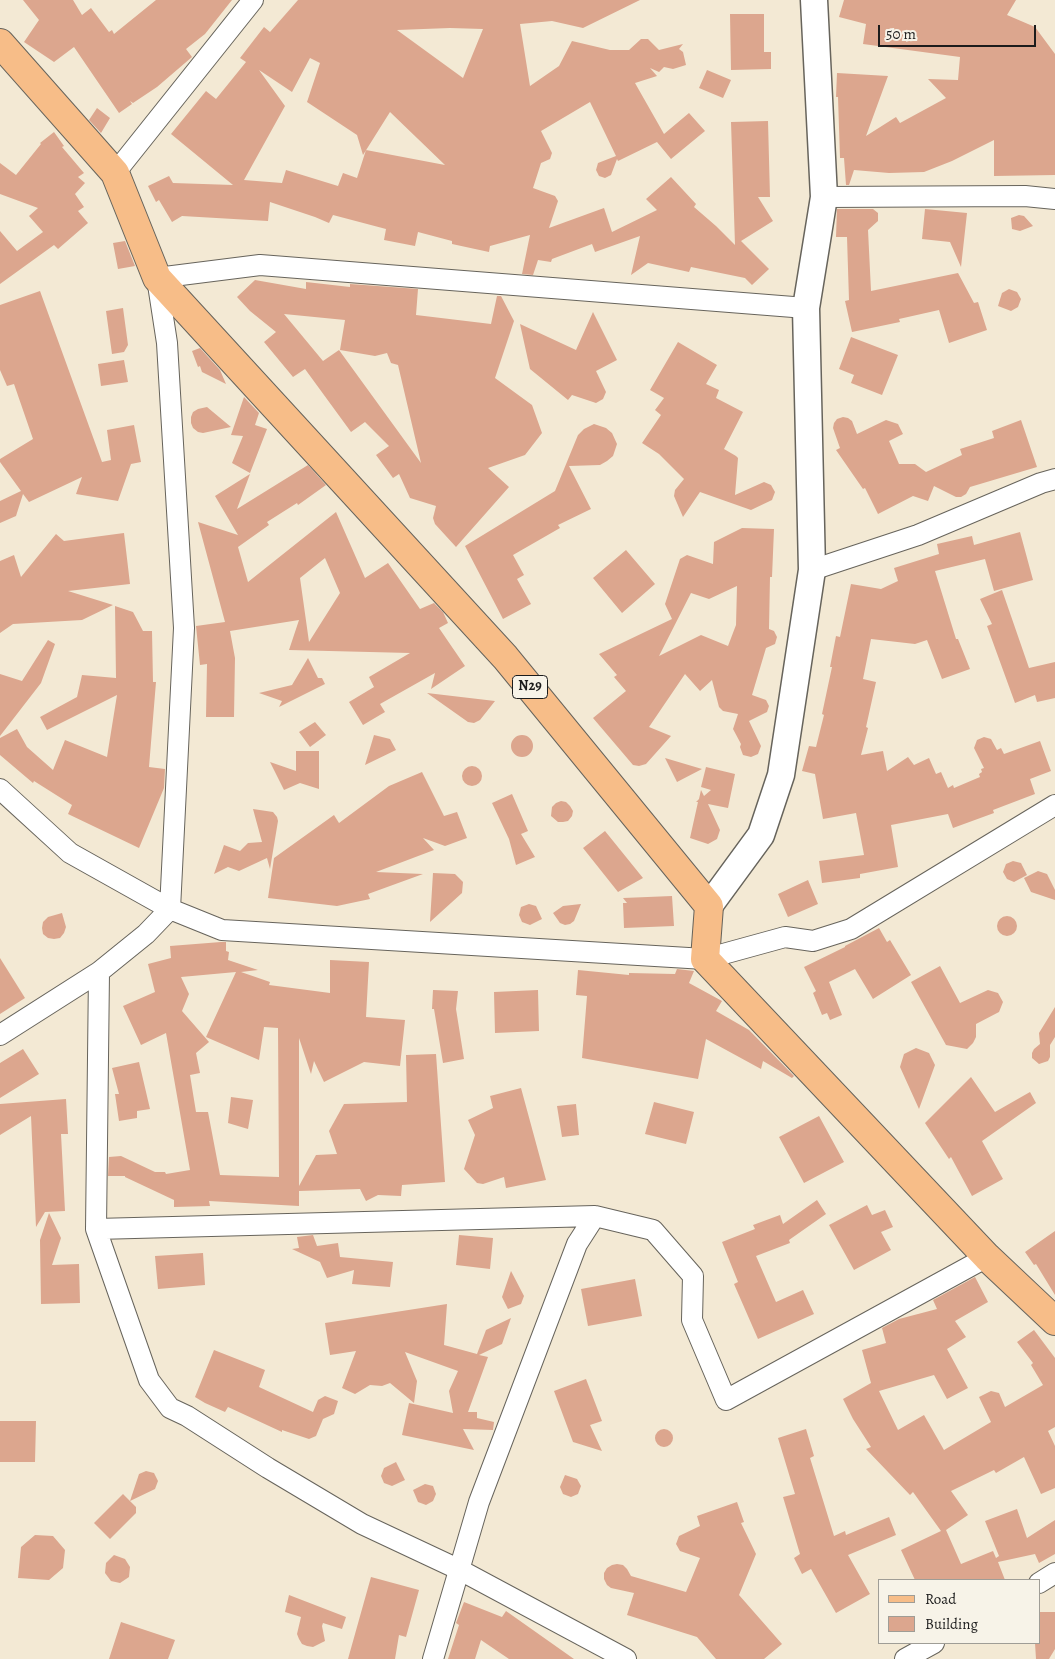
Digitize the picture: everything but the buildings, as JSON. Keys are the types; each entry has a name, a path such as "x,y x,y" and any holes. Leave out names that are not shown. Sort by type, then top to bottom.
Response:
{"main road":[{"name":"N29","path":"0,43 115,173 157,278 505,657 709,906"},
{"path":"709,906 704,959 988,1257 1055,1321"}],"street":[{"path":"115,173 253,0"},
{"path":"709,906 761,835 781,775 812,570 806,308 824,197 814,0"},
{"path":"824,197 1024,196 1055,199"},
{"path":"0,1036 99,972 146,934 170,909 184,628 167,343 157,278 260,265 806,308"},
{"path":"812,570 918,536 1041,483 1055,479"},
{"path":"0,789 70,853 170,909 222,930 704,959 785,937 813,941 851,929 1055,805"},
{"path":"99,972 96,1229 148,1380 170,1408 187,1416 268,1468 362,1524 460,1570 626,1659"},
{"path":"96,1229 595,1216 653,1230 693,1276 692,1320 726,1400 988,1257"},
{"path":"433,1659 479,1502 577,1244 595,1216"},
{"path":"1040,1583 1055,1573"},
{"path":"905,1659 932,1644"}]}
